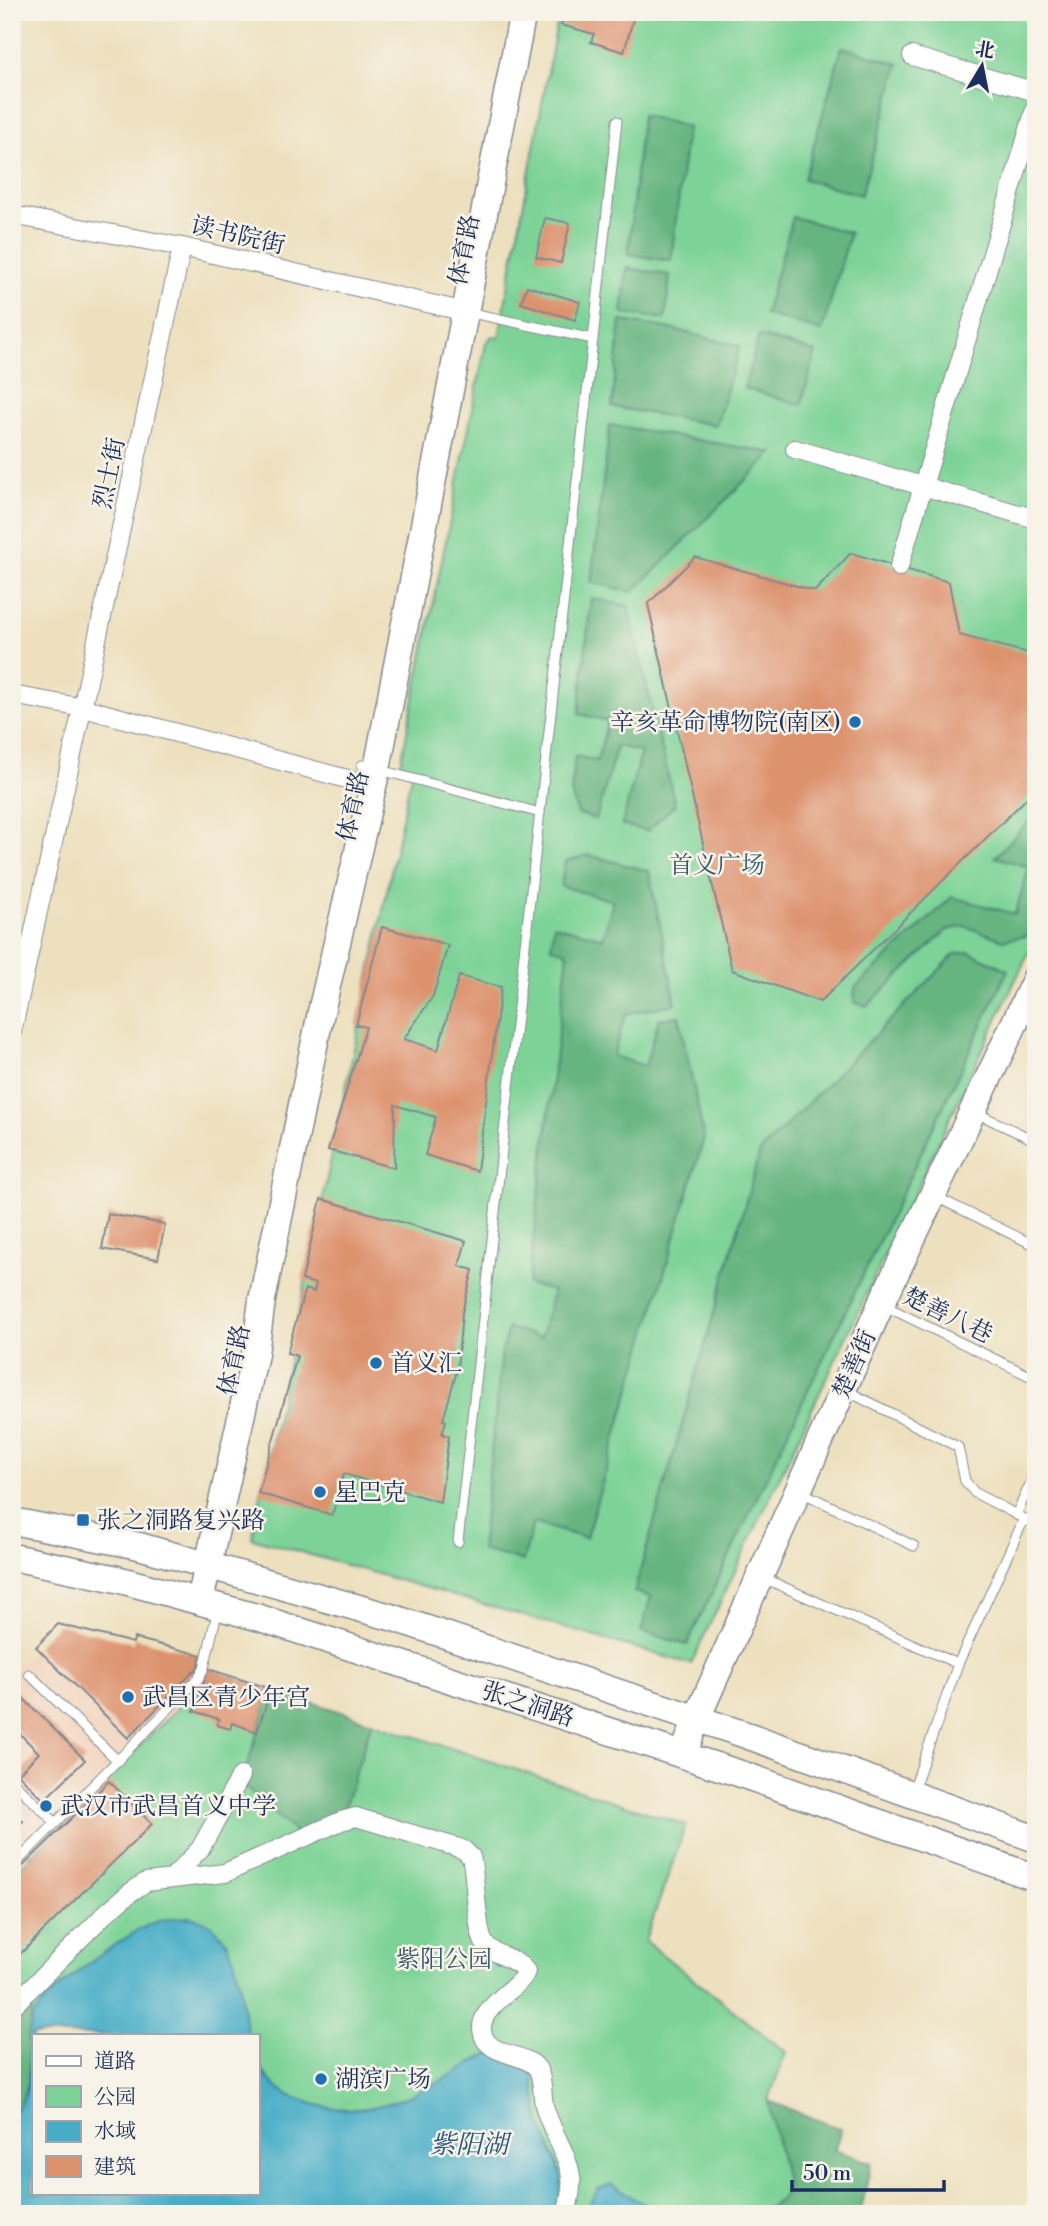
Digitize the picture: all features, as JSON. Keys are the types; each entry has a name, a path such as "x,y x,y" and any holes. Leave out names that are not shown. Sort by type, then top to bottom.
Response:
{"street":[{"name":"体育路","path":"201,1601 200,1563 254,1354 262,1300 289,1175 366,772 460,310 508,12"},
{"path":"460,310 523,12"},
{"path":"912,56 1036,92"},
{"path":"899,567 1036,106"},
{"name":"读书院街","path":"12,215 182,247 460,310"},
{"name":"烈士街","path":"12,1032 182,247"},
{"path":"795,450 1036,519"},
{"path":"12,695 84,708 366,772"},
{"name":"楚善街","path":"683,1755 881,1304 1035,983"},
{"name":"张之洞路","path":"12,1521 139,1546 394,1618 697,1718 1036,1839"},
{"name":"张之洞路","path":"12,1557 117,1579 201,1601 683,1755 1036,1878"},
{"path":"173,1877 200,1849 241,1776"},
{"path":"12,2007 69,1949 131,1892 146,1882 225,1872 341,1821 356,1817 456,1847 469,1854 473,1863 481,1938 492,1950 516,1962 526,1971 523,1979 511,1987 490,2010 484,2020 483,2034 492,2047 532,2064 539,2071 550,2122 572,2179 567,2214"}],"lane":[{"path":"458,1542 617,121"},
{"path":"460,310 593,339"},
{"path":"366,772 540,813"},
{"path":"972,1111 1036,1141"},
{"path":"933,1195 1036,1246"},
{"name":"楚善八巷","path":"881,1304 1036,1379"},
{"path":"843,1389 958,1447 965,1481 975,1493 1036,1525"},
{"path":"911,1794 958,1664 1020,1517 1036,1471"},
{"path":"798,1491 914,1546"},
{"path":"760,1576 958,1664"},
{"path":"12,1867 201,1675 201,1601"},
{"path":"29,1674 118,1761"},
{"path":"12,1781 56,1823"}],"shaded area":[{"name":"武汉市武昌首义中学","path":"36,1647 128,1738 198,1667 201,1655 211,1657 204,1681 12,1875 12,1671"}],"green space":[{"name":"首义广场","path":"559,12 1036,12 1036,937 691,1664 252,1538 412,771 400,767 486,343 492,336 499,337"},
{"path":"842,47 899,64 861,195 804,179"},
{"path":"642,115 687,127 671,261 628,254"},
{"path":"793,217 850,233 822,331 765,314"},
{"path":"627,268 670,275 665,319 622,313"},
{"path":"621,321 667,328 740,346 716,425 612,407"},
{"path":"759,336 816,352 801,405 744,388"},
{"path":"610,425 773,453 633,592 591,582"},
{"path":"591,598 628,606 675,805 647,831 622,825 641,752 617,746 596,819 578,814 571,792 575,756 597,761 608,721 579,714"},
{"path":"1036,814 1036,918 1027,936 1003,940 965,926 947,930 867,1006 854,1002 855,988 952,897 1015,914 1029,867 995,857"},
{"path":"588,855 649,871 676,1004 626,1014 613,1056 645,1066 659,1019 679,1016 704,1138 586,1538 533,1523 523,1561 481,1550 502,1350 508,1328 541,1337 553,1291 528,1284 568,952 551,947 554,925 603,938 613,901 561,886 565,862"},
{"path":"969,952 1008,970 687,1645 641,1631 651,1597 634,1592 760,1152 955,954"},
{"name":"紫阳公园","path":"208,1669 686,1825 645,1941 786,2052 768,2101 841,2129 834,2150 871,2163 860,2214 12,2214 12,1875 204,1681"},
{"path":"271,1689 372,1722 343,1811 297,1834 245,1787 251,1775 246,1770"},
{"path":"12,1988 32,2007 29,2077 24,2096 12,2114"},
{"path":"768,2101 841,2129 834,2150 871,2163 860,2214 749,2214 768,2208 778,2201 787,2186"}],"water":[{"name":"紫阳湖","path":"190,1917 208,1923 220,1934 235,1965 248,2034 32,2034 32,2194 259,2194 259,2064 270,2081 288,2094 330,2108 355,2109 402,2099 492,2052 533,2073 540,2122 562,2176 558,2214 12,2214 12,2114 21,2102 29,2078 28,2042 33,2018 52,1994 87,1965 141,1929 172,1918"},
{"path":"612,2184 644,2204 649,2214 584,2214 598,2189"}],"building":[{"path":"564,12 635,12 624,52 591,42 594,34 561,25"},
{"path":"545,218 570,223 561,263 536,257"},
{"path":"527,286 580,302 575,320 521,303"},
{"name":"辛亥革命博物院(南区)","path":"851,553 949,582 959,635 1036,655 1036,789 820,1002 732,970 648,604 695,557 815,591"},
{"path":"382,927 448,945 433,996 404,1039 438,1050 459,976 501,987 477,1171 425,1155 436,1117 395,1105 394,1168 328,1150 366,1027 356,1025"},
{"name":"首义汇","path":"321,1199 466,1241 459,1266 473,1270 462,1313 457,1370 443,1420 446,1421 442,1434 449,1436 440,1502 344,1474 332,1515 258,1493 297,1356 287,1353 305,1289 314,1292 316,1284 302,1280"},
{"path":"108,1214 165,1224 158,1259 102,1249"},
{"name":"武昌区青少年宫","path":"58,1624 133,1643 134,1638 201,1655 198,1667 128,1738 36,1647"},
{"path":"208,1669 271,1689 257,1732 232,1723 230,1729 217,1725 219,1719 194,1711"},
{"path":"12,1687 85,1760 44,1800 18,1774 39,1753 12,1726"},
{"path":"109,1781 152,1824 12,1962 12,1877"},
{"path":"12,1811 23,1821 12,1832"}],"place":[{"name":"辛亥革命博物院(南区)","path":"855,722"},
{"name":"首义汇","path":"376,1363"},
{"name":"星巴克","path":"320,1492"},
{"name":"张之洞路复兴路","path":"83,1520"},
{"name":"武昌区青少年宫","path":"128,1697"},
{"name":"武汉市武昌首义中学","path":"46,1806"},
{"name":"湖滨广场","path":"321,2079"}]}
